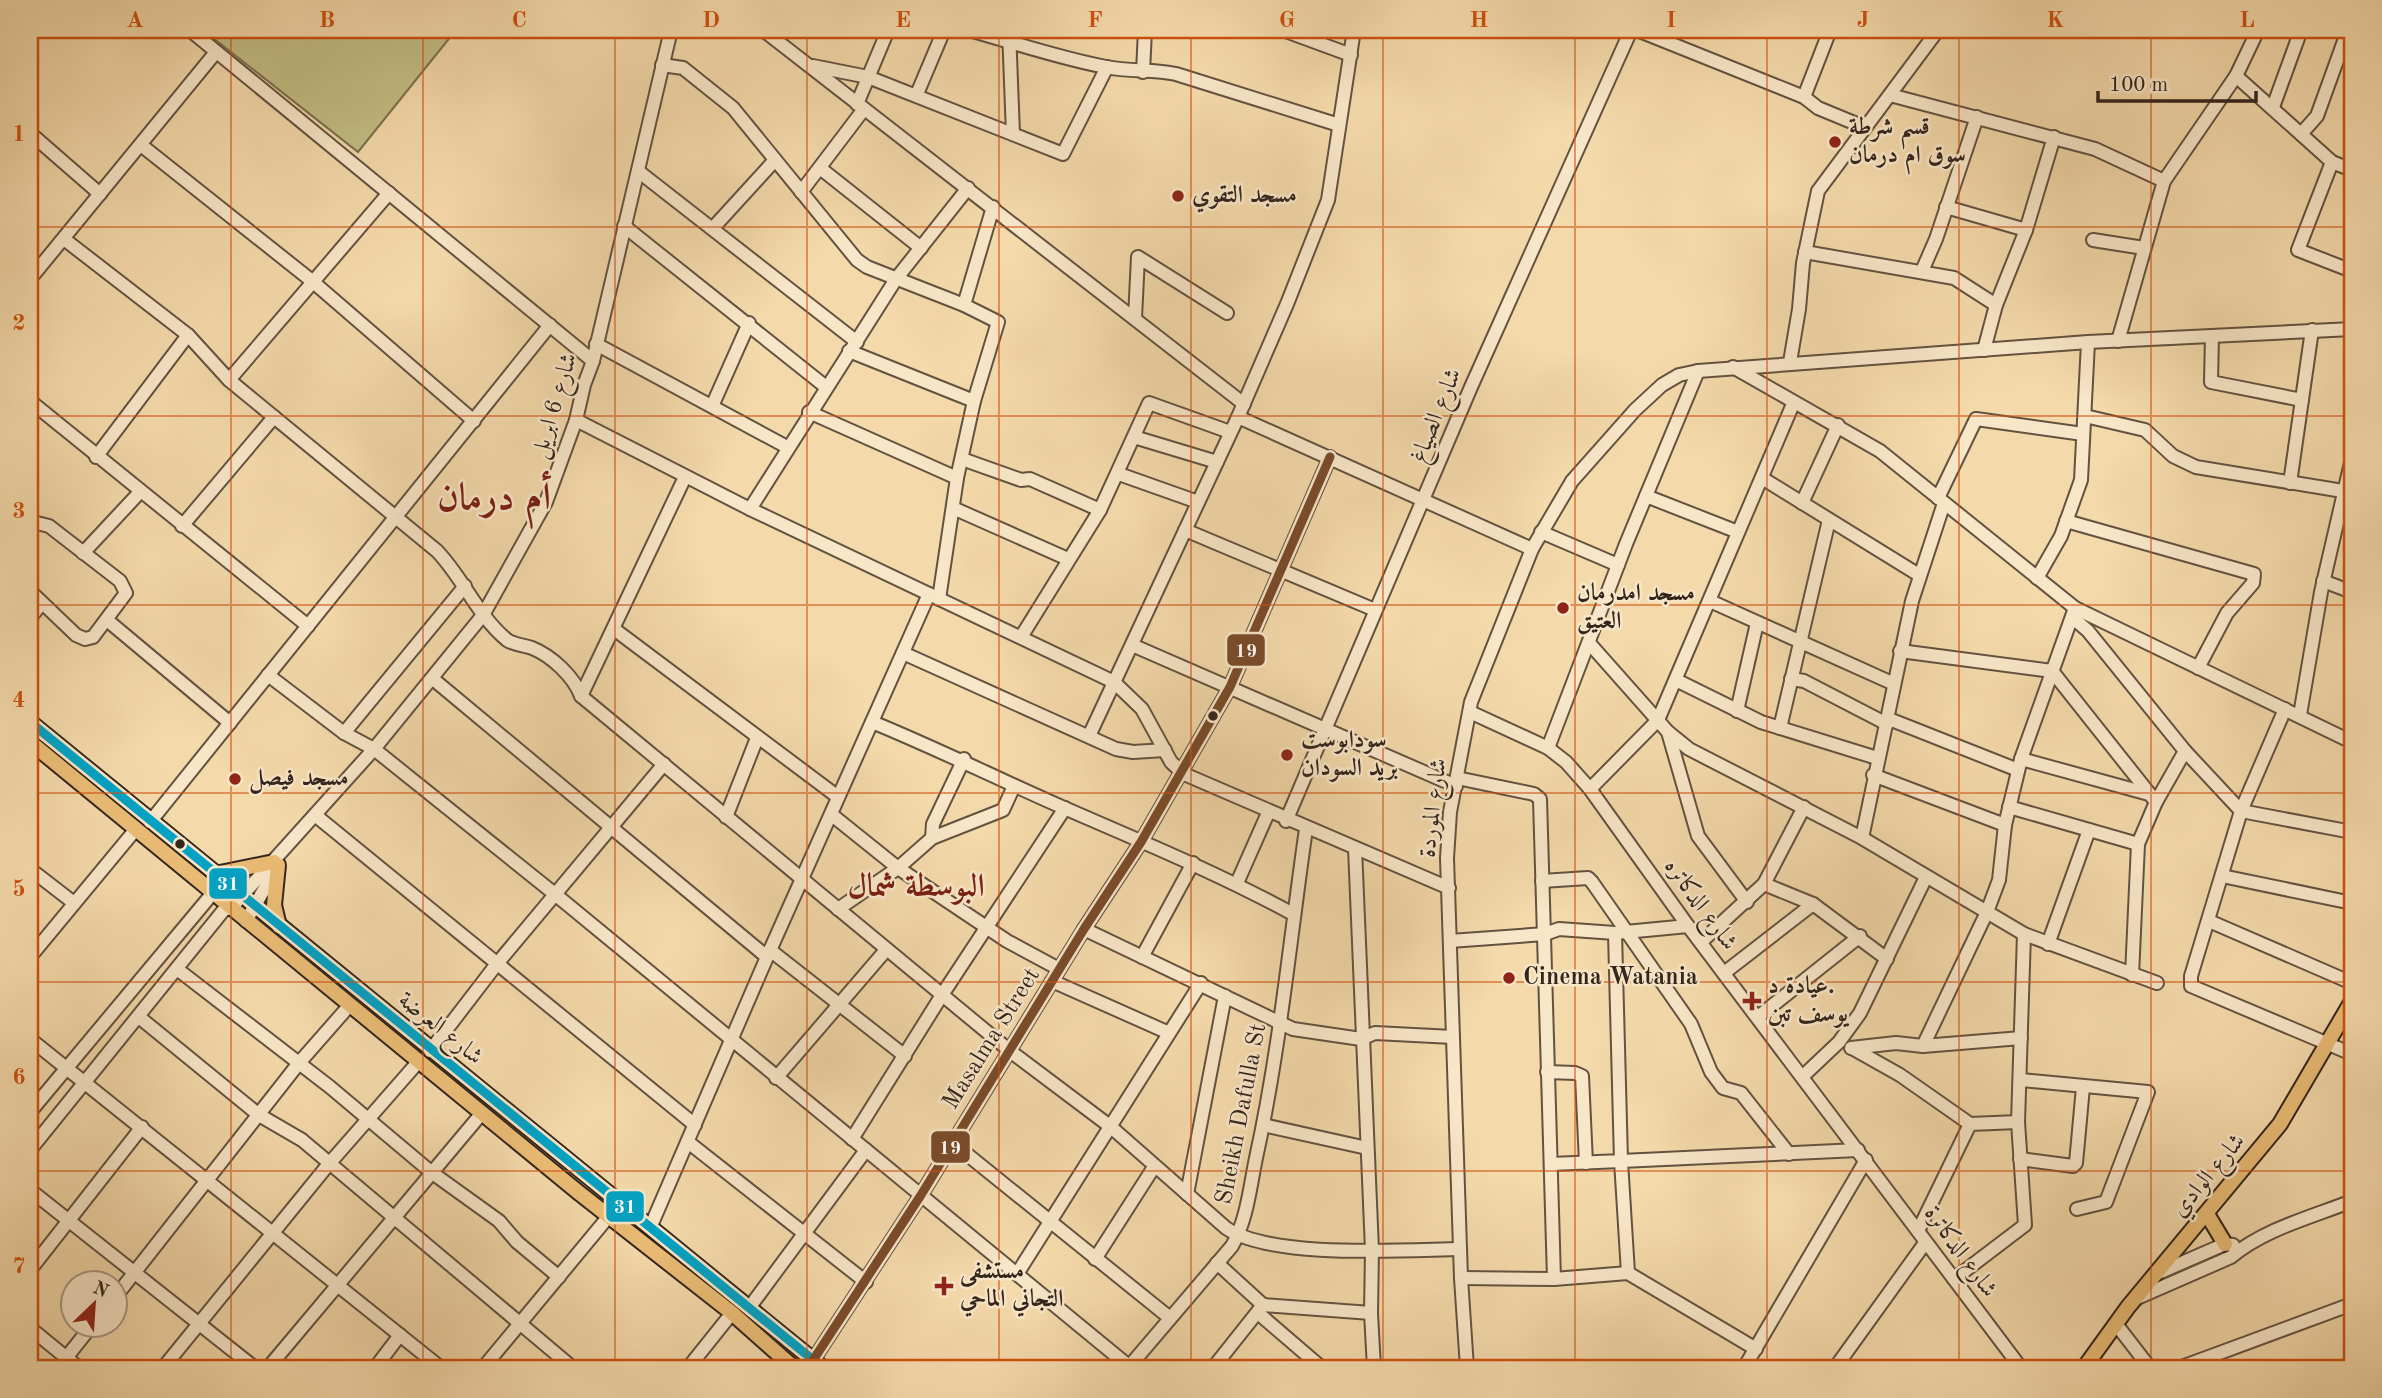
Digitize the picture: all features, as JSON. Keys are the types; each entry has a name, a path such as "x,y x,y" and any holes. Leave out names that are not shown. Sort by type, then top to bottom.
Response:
{"main road":[{"name":"شارع العرضة","path":"30,722 430,1051 749,1308 815,1366"},
{"name":"شارع العرضة","path":"30,742 349,1006 732,1313 794,1368"},
{"path":"215,874 276,864 274,897 279,926"},
{"name":"شارع الوادي","path":"2084,1368 2135,1299 2280,1124 2352,1002"},
{"path":"2207,1214 2225,1244"}],"street":[{"path":"190,30 593,361"},
{"name":"شارع 6 ابريل","path":"30,1150 228,907 276,864 315,815 374,750 483,615 546,502 576,420 593,361 671,30"},
{"path":"801,192 861,107 869,77 888,30"},
{"path":"917,94 944,30"},
{"path":"969,30 1008,36 1107,67 1143,72 1152,69 1176,74 1339,125"},
{"path":"1143,72 1145,30"},
{"path":"1283,30 1304,33 1351,55"},
{"path":"1089,736 1244,404 1293,291 1328,200 1354,30"},
{"name":"شارع الصياغ","path":"1286,821 1471,387 1576,160 1631,30"},
{"path":"1637,30 1804,97 1818,108 1864,127"},
{"path":"1823,50 1824,30"},
{"path":"1804,97 1830,30"},
{"path":"1790,362 1805,252 1818,191 1938,30"},
{"path":"2118,341 2164,181 2236,76 2258,30"},
{"path":"2273,107 2301,30"},
{"path":"2301,134 2317,116 2347,30"},
{"path":"770,32 861,107 1244,404"},
{"path":"1008,36 1013,134"},
{"path":"30,279 216,51"},
{"path":"650,1228 838,797 904,653 934,596 974,401 998,322 857,260 733,108 682,68 662,65"},
{"path":"809,66 869,77 917,94 1063,155 1107,67"},
{"path":"2236,76 2332,162 2352,170"},
{"path":"1890,95 2104,152 2164,181"},
{"path":"1922,271 1977,117"},
{"path":"30,133 100,194"},
{"path":"1984,350 1996,305 2026,230 2054,137"},
{"path":"141,145 312,281 474,421"},
{"path":"713,228 775,160"},
{"path":"2332,162 2298,250 2352,271"},
{"path":"820,168 921,248"},
{"path":"638,171 713,228 853,347 974,401"},
{"path":"750,509 809,412 896,279 968,188"},
{"path":"229,380 389,193"},
{"path":"964,305 993,207"},
{"path":"1946,207 2026,230"},
{"path":"624,226 826,387"},
{"path":"64,239 188,335 229,380 437,551 465,586 483,615 509,642 534,649 575,680 581,696 1010,1051 1111,1127 1154,1167 1237,1236 1261,1244 1372,1250 1460,1250"},
{"path":"2092,240 2144,248"},
{"path":"1805,252 1954,278 1996,305"},
{"path":"1135,318 1138,257 1227,313"},
{"path":"713,404 749,323"},
{"path":"150,822 550,325"},
{"name":"شارع الموردة","path":"1467,1368 1460,1250 1448,835 1469,712 1477,682 1532,549 1572,481 1635,410 1662,385 1679,375 1698,371 1790,362 2088,342 2352,329"},
{"path":"2290,483 2312,330"},
{"path":"96,457 188,335"},
{"path":"2212,336 2211,382 2302,400"},
{"path":"2038,578 2066,521 2081,480 2088,342"},
{"path":"596,344 713,404 787,447"},
{"path":"1732,367 1880,451 2038,578 2074,612 2185,751 2241,811 2352,832"},
{"path":"1548,748 1618,565 1698,371"},
{"path":"30,401 307,626"},
{"path":"1021,637 1100,510 1119,474 1149,403 1230,432"},
{"path":"1590,789 1658,720 1793,404"},
{"path":"809,412 957,478"},
{"path":"2085,415 2145,430 2180,461 2196,467 2343,491"},
{"path":"182,526 274,417"},
{"path":"1238,417 1532,549"},
{"path":"1862,838 1873,775 1888,721 1892,683 1919,575 1941,500 1976,419 2083,434"},
{"path":"576,420 750,509 1114,682 1142,709 1180,772 1286,821 1449,888"},
{"path":"1802,503 1838,425"},
{"path":"1134,437 1217,461"},
{"name":"Masalma Street","path":"815,1366 1059,969 1141,842 1230,687 1330,457"},
{"path":"2300,715 2323,581 2352,458"},
{"path":"962,459 1021,480 1030,479 1100,510"},
{"path":"1119,474 1198,502"},
{"path":"581,696 685,477"},
{"path":"1762,478 1919,575"},
{"path":"83,553 139,492"},
{"path":"1646,496 1738,531"},
{"path":"953,508 1068,559"},
{"path":"1780,728 1829,520"},
{"path":"2066,521 2254,574 2253,583 2227,613 2198,668"},
{"path":"30,526 37,523 49,526 120,581 125,589 125,597 93,637 82,639 30,592"},
{"path":"1185,530 1375,610"},
{"path":"1541,531 1618,565"},
{"path":"2323,581 2352,592"},
{"path":"344,733 465,586"},
{"path":"1710,601 1892,683"},
{"path":"30,618 42,603"},
{"path":"2074,612 2352,741"},
{"path":"1923,1046 1987,912 1999,880 2005,825 2020,764 2074,612"},
{"path":"107,620 230,723"},
{"path":"1737,711 1757,623"},
{"path":"614,629 838,797"},
{"path":"1590,644 1668,732 1689,749 1862,838 2024,934 2157,983"},
{"path":"1132,645 1323,729 1457,782 1538,796 1545,934 1554,1279"},
{"path":"1900,650 2052,671 2153,798"},
{"path":"904,653 1125,751 1165,750"},
{"path":"268,675 344,733 374,750 556,895 1129,1368"},
{"path":"433,679 611,830 905,1056"},
{"path":"1791,679 1804,681 1888,721 2020,764 2153,798"},
{"path":"1676,680 1719,699 1737,711 1780,728 1877,758"},
{"path":"2285,709 2241,811 2191,976 2191,986 2352,1054"},
{"name":"شارع الدكاتره","path":"1469,712 1548,748 1566,762 1590,789 1688,926 1862,1155"},
{"path":"872,722 964,760 1014,786 1237,883 1293,914"},
{"path":"1668,732 1698,836 1747,902"},
{"path":"726,817 757,738"},
{"path":"2132,975 2138,844 2153,798 2185,751"},
{"path":"932,838 933,824 964,760"},
{"path":"430,1051 496,965 664,764"},
{"path":"1873,775 2005,825"},
{"path":"838,909 898,868 932,838 1003,810 1014,786"},
{"path":"1702,941 1764,884 1804,807"},
{"path":"2009,807 2138,844"},
{"path":"852,1139 942,995 1065,808"},
{"path":"1237,883 1268,813"},
{"path":"315,815 695,1125"},
{"path":"832,816 898,868 988,928 1059,969"},
{"name":"Sheikh Dafulla St","path":"1129,1368 1237,1236 1264,1125 1281,1025 1293,914 1306,829"},
{"path":"30,957 136,830"},
{"path":"2048,944 2089,830"},
{"path":"1355,848 1372,1250 1374,1368"},
{"path":"1142,957 1193,863"},
{"path":"246,921 276,864"},
{"path":"30,869 74,903"},
{"path":"2222,876 2352,903"},
{"path":"1802,1077 1845,1045 1926,877"},
{"path":"1542,881 1588,878 1621,933 1691,1024 1711,1072 1723,1088 1741,1093 1789,1154"},
{"path":"1764,884 1813,904 1887,958"},
{"path":"30,1112 212,894"},
{"path":"1724,972 1813,904"},
{"path":"2209,920 2352,983"},
{"path":"1450,941 1545,934 1559,929 1621,933 1688,926"},
{"path":"1084,929 1200,983 1281,1025 1304,1032 1361,1039 1375,1033 1453,1037"},
{"path":"1621,933 1621,1161 1628,1273"},
{"path":"1954,1279 2025,1225 2018,1122 2024,934"},
{"path":"1758,1017 1860,936"},
{"path":"776,1078 886,950"},
{"path":"177,969 299,1063 431,1172 499,1221 517,1242 559,1277"},
{"path":"1052,981 1169,1033"},
{"path":"1017,1274 1200,983"},
{"path":"1187,1194 1225,996"},
{"path":"130,1278 299,1063 349,1006"},
{"path":"139,1017 259,1115 302,1140 393,1220 573,1368"},
{"path":"1845,1045 1896,1043 1923,1046 2021,1038"},
{"path":"30,1039 441,1368"},
{"path":"1845,1045 1900,1074 1970,1124 2018,1122"},
{"path":"163,1368 328,1165 419,1061"},
{"path":"1547,1072 1583,1076 1586,1163"},
{"path":"2021,1080 2148,1092 2106,1202 2077,1209"},
{"path":"2020,1159 2073,1166 2076,1163 2083,1087"},
{"path":"268,1368 482,1113"},
{"path":"1918,1231 1970,1124"},
{"path":"1264,1125 1367,1148"},
{"path":"30,1270 142,1127"},
{"path":"688,1142 866,1282"},
{"path":"953,1143 1170,1318"},
{"path":"749,1308 866,1150"},
{"path":"1551,1164 1789,1154 1862,1155 1744,1368"},
{"name":"شارع الدكاترة","path":"1862,1155 2021,1368"},
{"path":"1095,1259 1154,1167"},
{"path":"30,1190 255,1368"},
{"path":"2135,1299 2231,1257 2243,1246 2352,1201"},
{"path":"484,1368 609,1216"},
{"path":"1835,1368 1926,1243"},
{"path":"2155,1275 2225,1244 2243,1246"},
{"path":"1217,1263 1322,1368"},
{"path":"1461,1278 1554,1279 1628,1273 1756,1349"},
{"path":"2179,1368 2352,1304"},
{"path":"1261,1309 1371,1313"},
{"path":"1219,1366 1261,1309"},
{"path":"688,1368 732,1313"},
{"path":"2116,1324 2150,1368"},
{"path":"30,1328 62,1363 79,1368"},
{"path":"375,1368 400,1335"},
{"path":"62,1363 82,1338"}],"shaded area":[{"path":"203,30 456,30 358,152"}],"transit line":[{"name":"19","path":"808,1368 921,1195 1084,929 1141,842 1230,687 1330,457"},
{"name":"31","path":"30,722 823,1368"}],"place":[{"name":"قسم شرطة سوق ام درمان","path":"1835,142"},
{"name":"مسجد التقوي","path":"1178,196"},
{"name":"مسجد امدرمان العتيق","path":"1563,608"},
{"name":"سودابوست بريد السودان","path":"1287,755"},
{"name":"مسجد فيصل","path":"235,779"},
{"name":"Cinema Watania","path":"1509,978"},
{"name":"عيادة د. يوسف تبن","path":"1752,1001"},
{"name":"مستشفى التجاني الماحي","path":"944,1286"}],"district":[{"name":"أم درمان","path":"494,499"},
{"name":"البوسطة شمال","path":"916,888"}]}
